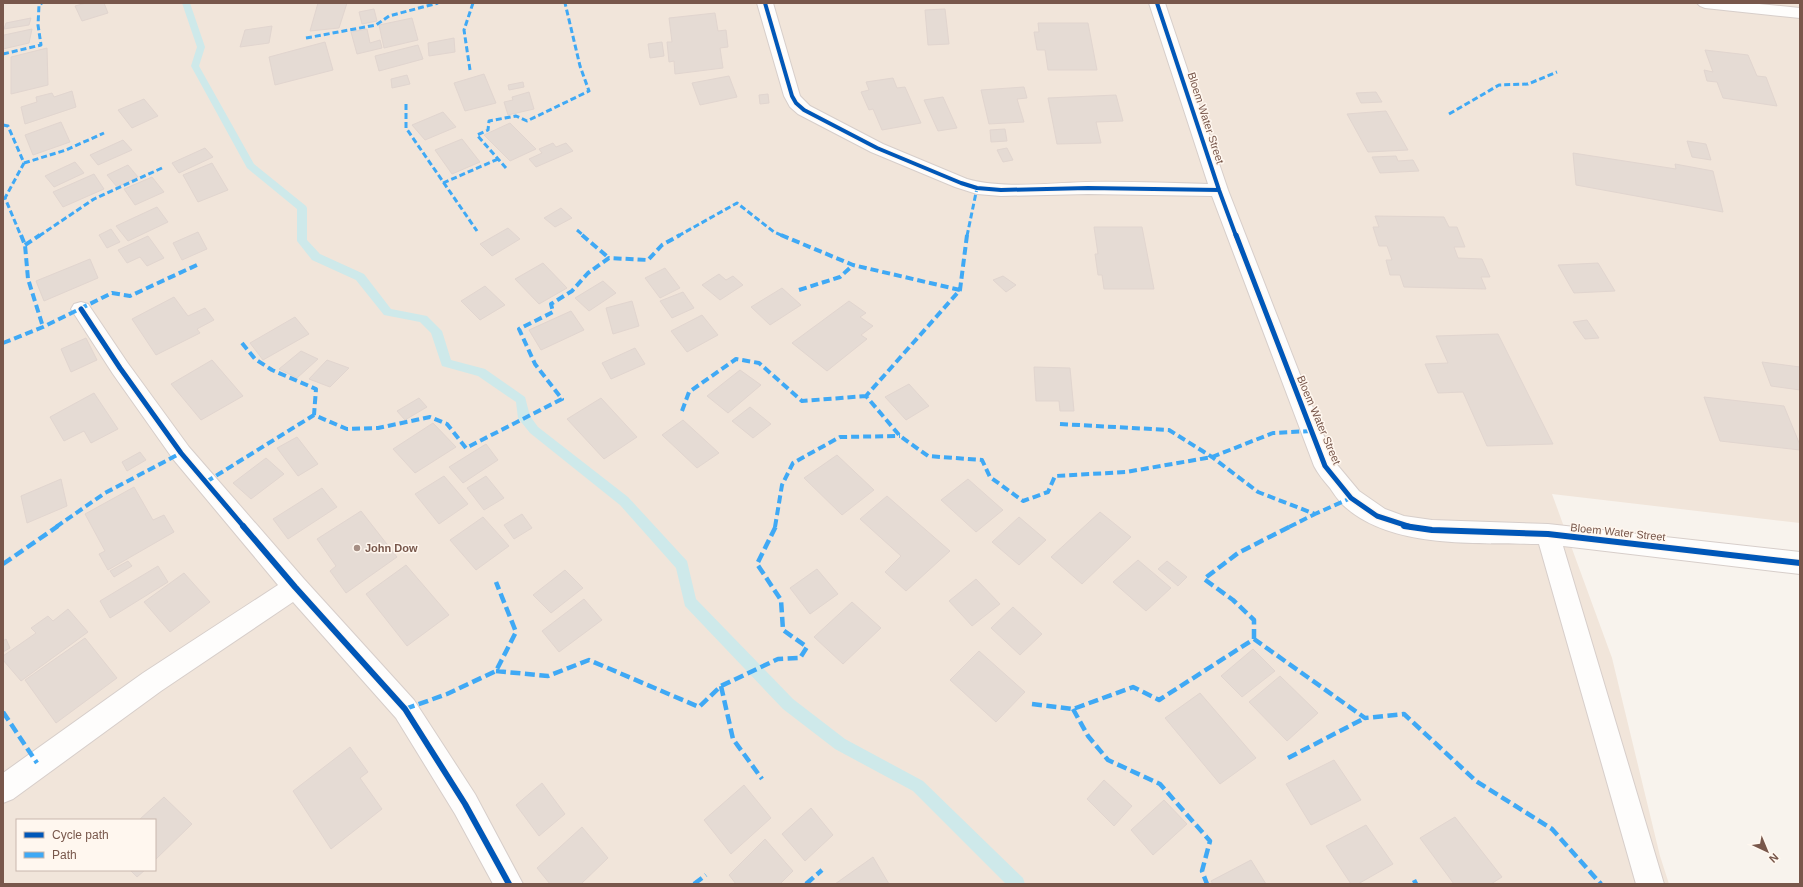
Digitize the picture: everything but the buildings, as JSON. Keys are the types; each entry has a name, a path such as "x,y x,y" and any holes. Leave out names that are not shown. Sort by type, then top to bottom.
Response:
{"street":[{"path":"765,3 792,96 796,103 804,110 820,119 877,148 960,183 978,188 1001,190 1088,188 1219,190"},
{"name":"Bloem Water Street","path":"1157,3 1219,190 1325,466 1351,498 1377,516 1404,526 1432,530 1548,534 1800,563"},
{"path":"1705,3 1800,13"},
{"path":"81,309 120,368 181,453 295,588 405,709 465,804 509,884"},
{"path":"1548,534 1650,884"},
{"path":"3,789 152,682 295,588"}],"shaded area":[{"path":"3,3 1800,3 1800,523 1552,494 1612,658 1660,856 1669,884 3,884"}],"waterway":[{"path":"186,3 201,47 195,66 250,166 302,208 302,241 316,257 360,277 388,312 423,319 436,331 446,363 481,372 521,400 524,418 534,430 624,501 682,565 690,602 788,704 840,744 918,786 1017,884"}],"marked path":[{"path":"3,54 41,45 38,15 39,5 42,3"},
{"path":"306,38 376,25 389,16 438,3"},
{"path":"470,70 464,30 473,3"},
{"path":"506,168 477,135 488,130 489,121 516,116 527,121 589,91 580,66 565,3"},
{"path":"1449,114 1499,85 1528,84 1557,72"},
{"path":"406,104 406,128 477,231"},
{"path":"3,125 8,126 24,163 5,198 25,245 28,279 43,327"},
{"path":"24,163 66,150 104,133"},
{"path":"443,183 498,159"},
{"path":"25,245 94,199 162,168"},
{"path":"977,188 968,225 960,290 866,396 900,436 928,456 982,460 990,477 1023,501 1048,492 1055,476 1126,472 1212,457 1273,433 1311,431"},
{"path":"206,482 314,415 347,429 378,428 430,417 447,424 466,448 562,399 535,364 519,329 553,312 551,304 572,291 588,273 609,258 648,260 662,245 737,203 774,232 853,265 960,290"},
{"path":"577,230 609,258"},
{"path":"3,343 43,327 112,293 130,296 199,264"},
{"path":"799,290 840,277 853,265"},
{"path":"242,343 255,359 272,370 316,389 314,415"},
{"path":"682,411 689,392 736,359 759,363 802,401 866,396"},
{"path":"1060,424 1169,430 1212,457 1258,492 1315,514 1351,498"},
{"path":"496,671 548,676 589,660 699,707 721,686 778,659 800,658 807,647 783,630 781,600 757,564 776,525 782,485 793,463 840,437 900,436"},
{"path":"3,564 105,493 181,453"},
{"path":"1254,639 1254,620 1233,600 1204,579 1238,553 1315,514"},
{"path":"405,709 447,694 496,671 516,632 496,582"},
{"path":"1032,704 1073,709 1133,687 1159,700 1254,639 1365,718 1404,714 1476,781 1552,829 1601,884"},
{"path":"721,686 733,739 762,779"},
{"path":"1073,709 1088,736 1108,760 1160,784 1210,841 1202,871 1207,884"},
{"path":"3,712 37,763"},
{"path":"1288,758 1365,718"},
{"path":"806,884 822,870"},
{"path":"694,884 706,875"},
{"path":"1414,880 1416,884"}],"cycle path":[{"path":"765,3 792,96 796,103 804,110 877,148 961,183 977,188 1001,190 1088,188 1219,190"},
{"path":"1157,3 1219,190 1311,431 1325,466 1351,498 1377,516 1404,526 1432,530 1548,534 1800,563"},
{"path":"81,309 120,368 181,453 295,587 405,709 465,804 509,884"}],"place":[{"name":"John Dow","path":"357,548"}]}
